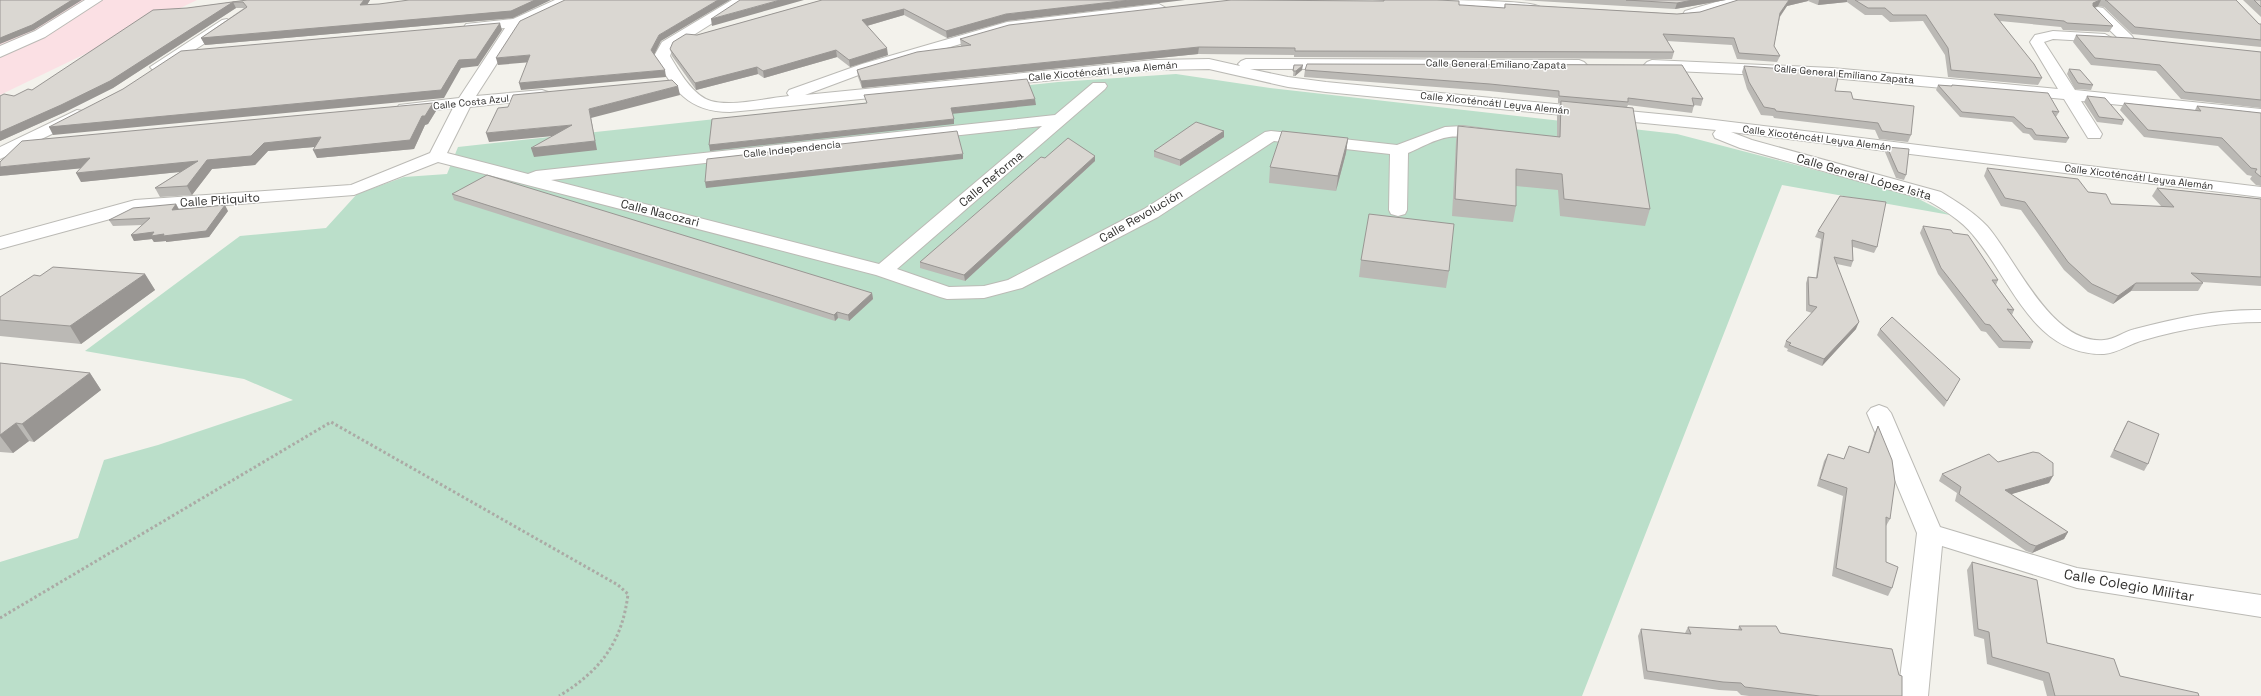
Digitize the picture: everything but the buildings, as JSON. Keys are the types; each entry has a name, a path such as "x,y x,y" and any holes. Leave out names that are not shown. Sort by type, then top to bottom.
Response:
{"street":[{"path":"0,52 40,34 95,0"},
{"path":"453,29 516,23 566,0"},
{"path":"667,45 742,0"},
{"path":"1429,0 1546,8"},
{"path":"1675,15 1698,13 1738,0"},
{"path":"764,104 867,67 1007,26 1177,6"},
{"path":"2098,11 2127,39"},
{"path":"147,75 241,13"},
{"path":"437,156 464,103 516,23"},
{"path":"667,45 719,30"},
{"path":"2094,134 2037,42 2040,38 2053,35 2143,41"},
{"name":"Calle Xicoténcátl Leyva Alemán","path":"667,45 662,56 671,82 702,103 714,106 730,107 764,104 1154,65 1209,64 1288,82 1326,87 1690,122 2261,192"},
{"path":"180,53 211,51"},
{"name":"Calle General Emiliano Zapata","path":"1209,64 1314,63 1597,65"},
{"name":"Calle General Emiliano Zapata","path":"1637,65 1745,66 1812,71 2070,94 2261,114"},
{"name":"Calle Reforma","path":"883,271 1099,86"},
{"name":"Calle Costa Azul","path":"386,110 556,94"},
{"path":"0,154 24,144 92,107"},
{"name":"Calle Independencia","path":"523,178 1062,119"},
{"name":"Calle General López Isita","path":"1690,122 1746,144 1934,196 1949,204 1983,233 2043,321 2062,337 2088,346 2106,347 2134,336 2214,317 2261,316"},
{"name":"Calle Revolución","path":"883,271 947,293 984,292 1015,284 1151,212 1271,136 1399,150 1445,132 1463,131 1500,135"},
{"path":"24,144 63,140"},
{"path":"1398,210 1399,150"},
{"name":"Calle Nacozari","path":"437,156 883,271"},
{"name":"Calle Pitiquito","path":"0,243 135,206 354,190 437,156"},
{"path":"1878,413 1930,533 1913,696"},
{"name":"Calle Colegio Militar","path":"1930,533 2077,578 2261,606"}],"path":[{"path":"0,618 331,422 618,584 628,594 627,613 609,653 585,679 559,696"}],"shaded area":[{"path":"0,0 197,0 0,95"}],"green space":[{"path":"1176,74 1270,88 1677,134 1911,195 1950,215 1782,185 1582,696 0,696 0,562 78,538 104,460 158,445 293,400 244,379 85,351 240,236 326,228 357,194 404,177 447,174 458,147 1058,82"}]}
